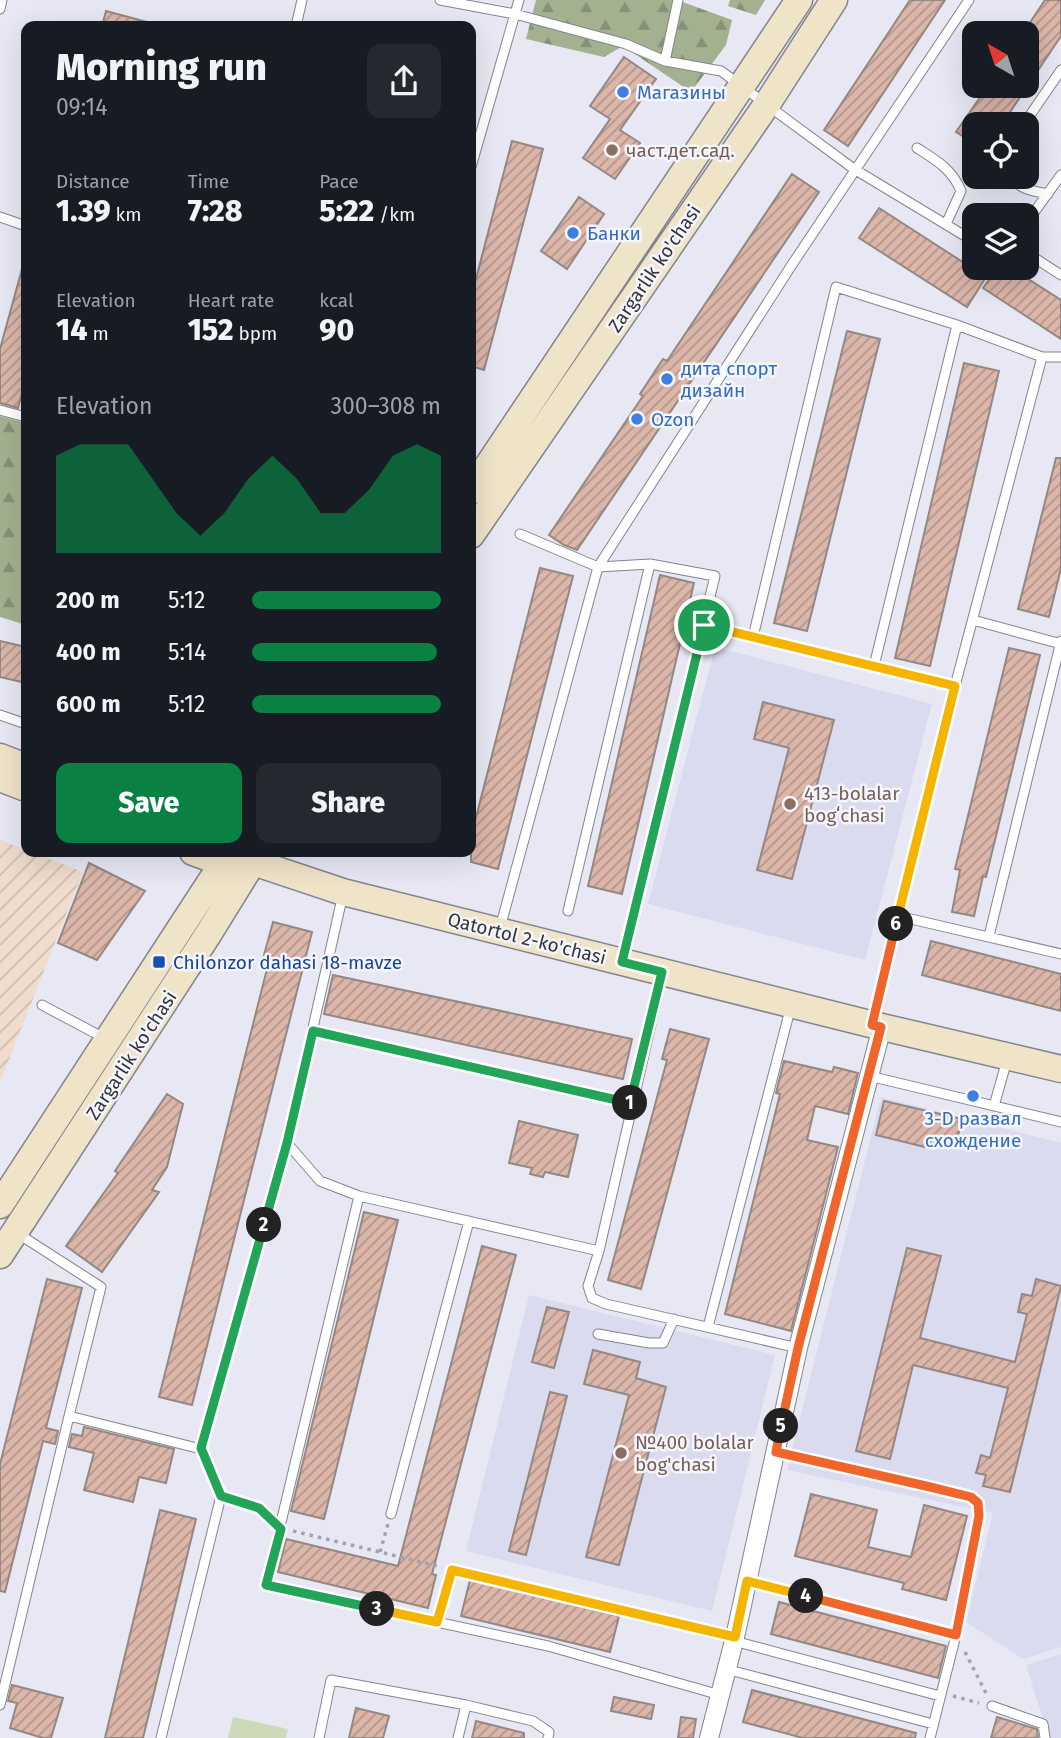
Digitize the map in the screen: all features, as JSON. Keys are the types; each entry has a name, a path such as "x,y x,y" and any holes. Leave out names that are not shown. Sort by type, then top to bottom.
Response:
{"main road":[{"name":"Zargarlik ko'chasi","path":"476,484 799,0"},
{"name":"Zargarlik ko'chasi","path":"476,528 766,104 834,0"},
{"path":"0,757 21,765"},
{"path":"0,778 21,786"},
{"name":"Zargarlik ko'chasi","path":"0,1205 108,1040 241,857"},
{"name":"Zargarlik ko'chasi","path":"0,1255 241,857"},
{"name":"Qatortol 2-ko'chasi","path":"245,857 343,892 877,1026 1061,1069"}],"street":[{"path":"709,1738 734,1639 798,1348 869,1076 877,1026"}],"lane":[{"path":"0,9 2,0"},
{"path":"297,21 302,0"},
{"path":"440,0 515,14 626,44 665,61 721,71 854,169 962,234"},
{"path":"476,137 519,0"},
{"path":"665,61 678,0"},
{"path":"500,931 598,567 854,169 969,0"},
{"path":"1032,112 1061,71"},
{"path":"917,148 943,164 956,179 961,191 946,224"},
{"path":"1039,206 1061,176"},
{"path":"1028,189 1048,194"},
{"path":"0,217 21,224"},
{"path":"1039,261 1061,275"},
{"path":"753,637 836,287 1042,357 1061,357"},
{"path":"874,666 957,326"},
{"path":"877,1026 898,916 972,620 1042,357"},
{"path":"0,410 21,416"},
{"path":"520,534 598,567 650,564 715,576 622,962"},
{"path":"568,911 650,564"},
{"path":"972,620 1061,643 989,936"},
{"path":"704,625 955,686"},
{"path":"0,715 21,722"},
{"path":"161,1738 221,1496 201,1448 287,1143 343,892"},
{"path":"898,916 1061,954"},
{"path":"662,972 588,1286 592,1298 798,1348"},
{"path":"708,1327 791,1004"},
{"path":"42,1005 108,1040"},
{"path":"313,1031 631,1103"},
{"path":"994,1106 1008,1056"},
{"path":"869,1076 1061,1122"},
{"path":"287,1143 320,1181 359,1196 598,1251"},
{"path":"359,1196 266,1585 548,1646 720,1695"},
{"path":"391,1514 469,1221"},
{"path":"0,1705 101,1287 16,1232"},
{"path":"598,1334 649,1343 663,1342 674,1320"},
{"path":"69,1416 201,1448"},
{"path":"776,1452 971,1497 978,1503 979,1516 956,1635 930,1738"},
{"path":"221,1496 259,1508 281,1529"},
{"path":"437,1622 452,1570"},
{"path":"734,1639 940,1694"},
{"path":"726,1670 933,1724"},
{"path":"319,1738 331,1680 466,1705 533,1721 549,1732 548,1738"},
{"path":"458,1738 466,1705"},
{"path":"992,1706 1043,1724 1045,1738"}],"path":[{"path":"380,1552 391,1514"},
{"path":"281,1529 734,1639"},
{"path":"747,1581 956,1635 992,1706"},
{"path":"940,1694 992,1706"}],"shaded area":[{"name":"413-bolalar bogʻchasi","path":"715,647 932,704 865,960 648,904"},
{"path":"0,840 21,848 21,857 45,857 83,872 0,1082"},
{"path":"881,1097 1061,1143 1061,1647 1023,1659 966,1622 993,1513 787,1470"},
{"name":"№400 bolalar bog'chasi","path":"529,1295 775,1355 712,1611 466,1551"},
{"path":"1061,1654 1061,1738 1049,1738 1026,1665"}],"green space":[{"path":"536,0 677,0 732,20 726,45 691,92 623,46 604,57 526,39"},
{"path":"730,0 765,0 756,15 728,6"},
{"path":"0,416 21,422 21,623 0,617"},
{"path":"233,1717 288,1729 286,1738 228,1738"}],"building":[{"path":"910,0 945,0 848,146 824,130"},
{"path":"1045,0 1061,0 1061,36 1040,67 1040,21 1031,21"},
{"path":"106,11 143,21 103,21"},
{"path":"624,57 656,79 620,130 640,143 615,179 583,158 610,119 590,106"},
{"path":"980,98 1019,98 1010,112 970,112"},
{"path":"962,123 962,136 956,132"},
{"path":"512,141 543,149 484,370 476,368 476,279"},
{"path":"792,174 819,192 577,550 564,545 549,535 643,396 640,394 663,359 667,361"},
{"name":"Банки","path":"579,197 604,214 567,269 541,251"},
{"path":"879,208 962,262 962,280 984,280 967,307 859,238"},
{"path":"21,273 21,397 18,408 0,403 0,349"},
{"path":"989,280 1030,280 1061,300 1061,339 983,288"},
{"path":"847,331 880,339 807,631 774,623"},
{"path":"964,363 999,371 930,666 895,658"},
{"path":"1056,458 1061,458 1061,568 1049,617 1018,609"},
{"path":"540,568 573,576 498,869 471,862 471,857 476,857 476,818"},
{"path":"660,575 694,583 622,894 588,886"},
{"path":"0,641 21,646 21,682 0,677"},
{"path":"1009,648 1040,655 974,916 952,912 960,870 955,869"},
{"path":"763,702 834,720 792,879 757,870 789,748 754,739"},
{"path":"89,863 145,891 97,960 58,943"},
{"path":"273,922 312,932 192,1405 159,1397 270,957 264,955"},
{"path":"931,941 1061,974 1061,1011 922,975"},
{"path":"333,975 632,1039 623,1079 324,1014"},
{"path":"670,1029 709,1039 641,1289 608,1280 667,1060 662,1059"},
{"path":"784,1061 832,1072 834,1067 858,1073 848,1114 815,1106 807,1140 838,1147 791,1331 725,1314 780,1094 776,1093"},
{"path":"167,1094 183,1104 167,1167 152,1190 159,1192 102,1272 66,1246 118,1173 115,1171"},
{"path":"884,1101 962,1119 955,1148 927,1141 925,1147 876,1135"},
{"path":"519,1121 578,1135 568,1177 545,1172 543,1177 530,1174 532,1168 509,1163"},
{"path":"364,1212 398,1220 324,1519 291,1511"},
{"path":"482,1246 516,1255 432,1574 436,1575 428,1608 278,1572 286,1539 398,1566"},
{"path":"907,1248 941,1256 920,1338 1015,1362 1027,1314 1018,1312 1022,1294 1032,1296 1036,1279 1061,1286 1010,1492 983,1486 986,1475 976,1473 981,1455 990,1458 1008,1388 913,1365 890,1459 856,1451"},
{"path":"47,1279 82,1288 46,1428 58,1431 55,1444 43,1441 5,1592 0,1591 0,1464"},
{"path":"547,1307 569,1312 554,1368 532,1362"},
{"path":"593,1350 640,1362 636,1378 666,1387 619,1565 586,1557 629,1395 584,1384"},
{"path":"550,1392 567,1396 526,1555 509,1551"},
{"path":"84,1427 174,1449 166,1483 139,1477 133,1502 84,1490 94,1453 69,1447 72,1434 82,1436"},
{"path":"811,1494 877,1510 868,1547 911,1557 924,1505 967,1516 946,1600 902,1589 904,1583 795,1556"},
{"path":"160,1510 196,1519 143,1738 105,1738"},
{"path":"470,1580 619,1616 610,1652 461,1616"},
{"path":"779,1602 946,1646 938,1678 771,1634"},
{"path":"12,1685 63,1698 51,1738 10,1728 17,1703 8,1701"},
{"path":"752,1690 916,1733 915,1738 803,1738 743,1722"},
{"path":"614,1697 654,1705 651,1719 611,1711"},
{"path":"356,1708 389,1716 383,1738 349,1738"},
{"path":"681,1717 696,1719 693,1738 678,1738"},
{"path":"997,1717 1037,1729 1038,1738 991,1738"},
{"path":"476,1721 524,1733 524,1738 472,1738"}],"place":[{"name":"Магазины","path":"623,92"},
{"name":"част.дет.сад.","path":"612,150"},
{"name":"Банки","path":"573,233"},
{"name":"дита спорт дизайн","path":"667,379"},
{"name":"Ozon","path":"637,419"},
{"name":"413-bolalar bogʻchasi","path":"790,804"},
{"name":"Chilonzor dahasi 18-mavze","path":"159,962"},
{"name":"3-D развал схождение","path":"973,1096"},
{"name":"№400 bolalar bog'chasi","path":"621,1453"}],"route":[{"path":"704,625 955,686 872,1025 881,1027 798,1348 776,1452 971,1497 978,1503 979,1516 956,1635 747,1581 735,1637 452,1570 437,1622 266,1585 281,1529 259,1508 221,1496 201,1448 287,1143 313,1031 631,1103 662,972 622,962 704,625"}]}
